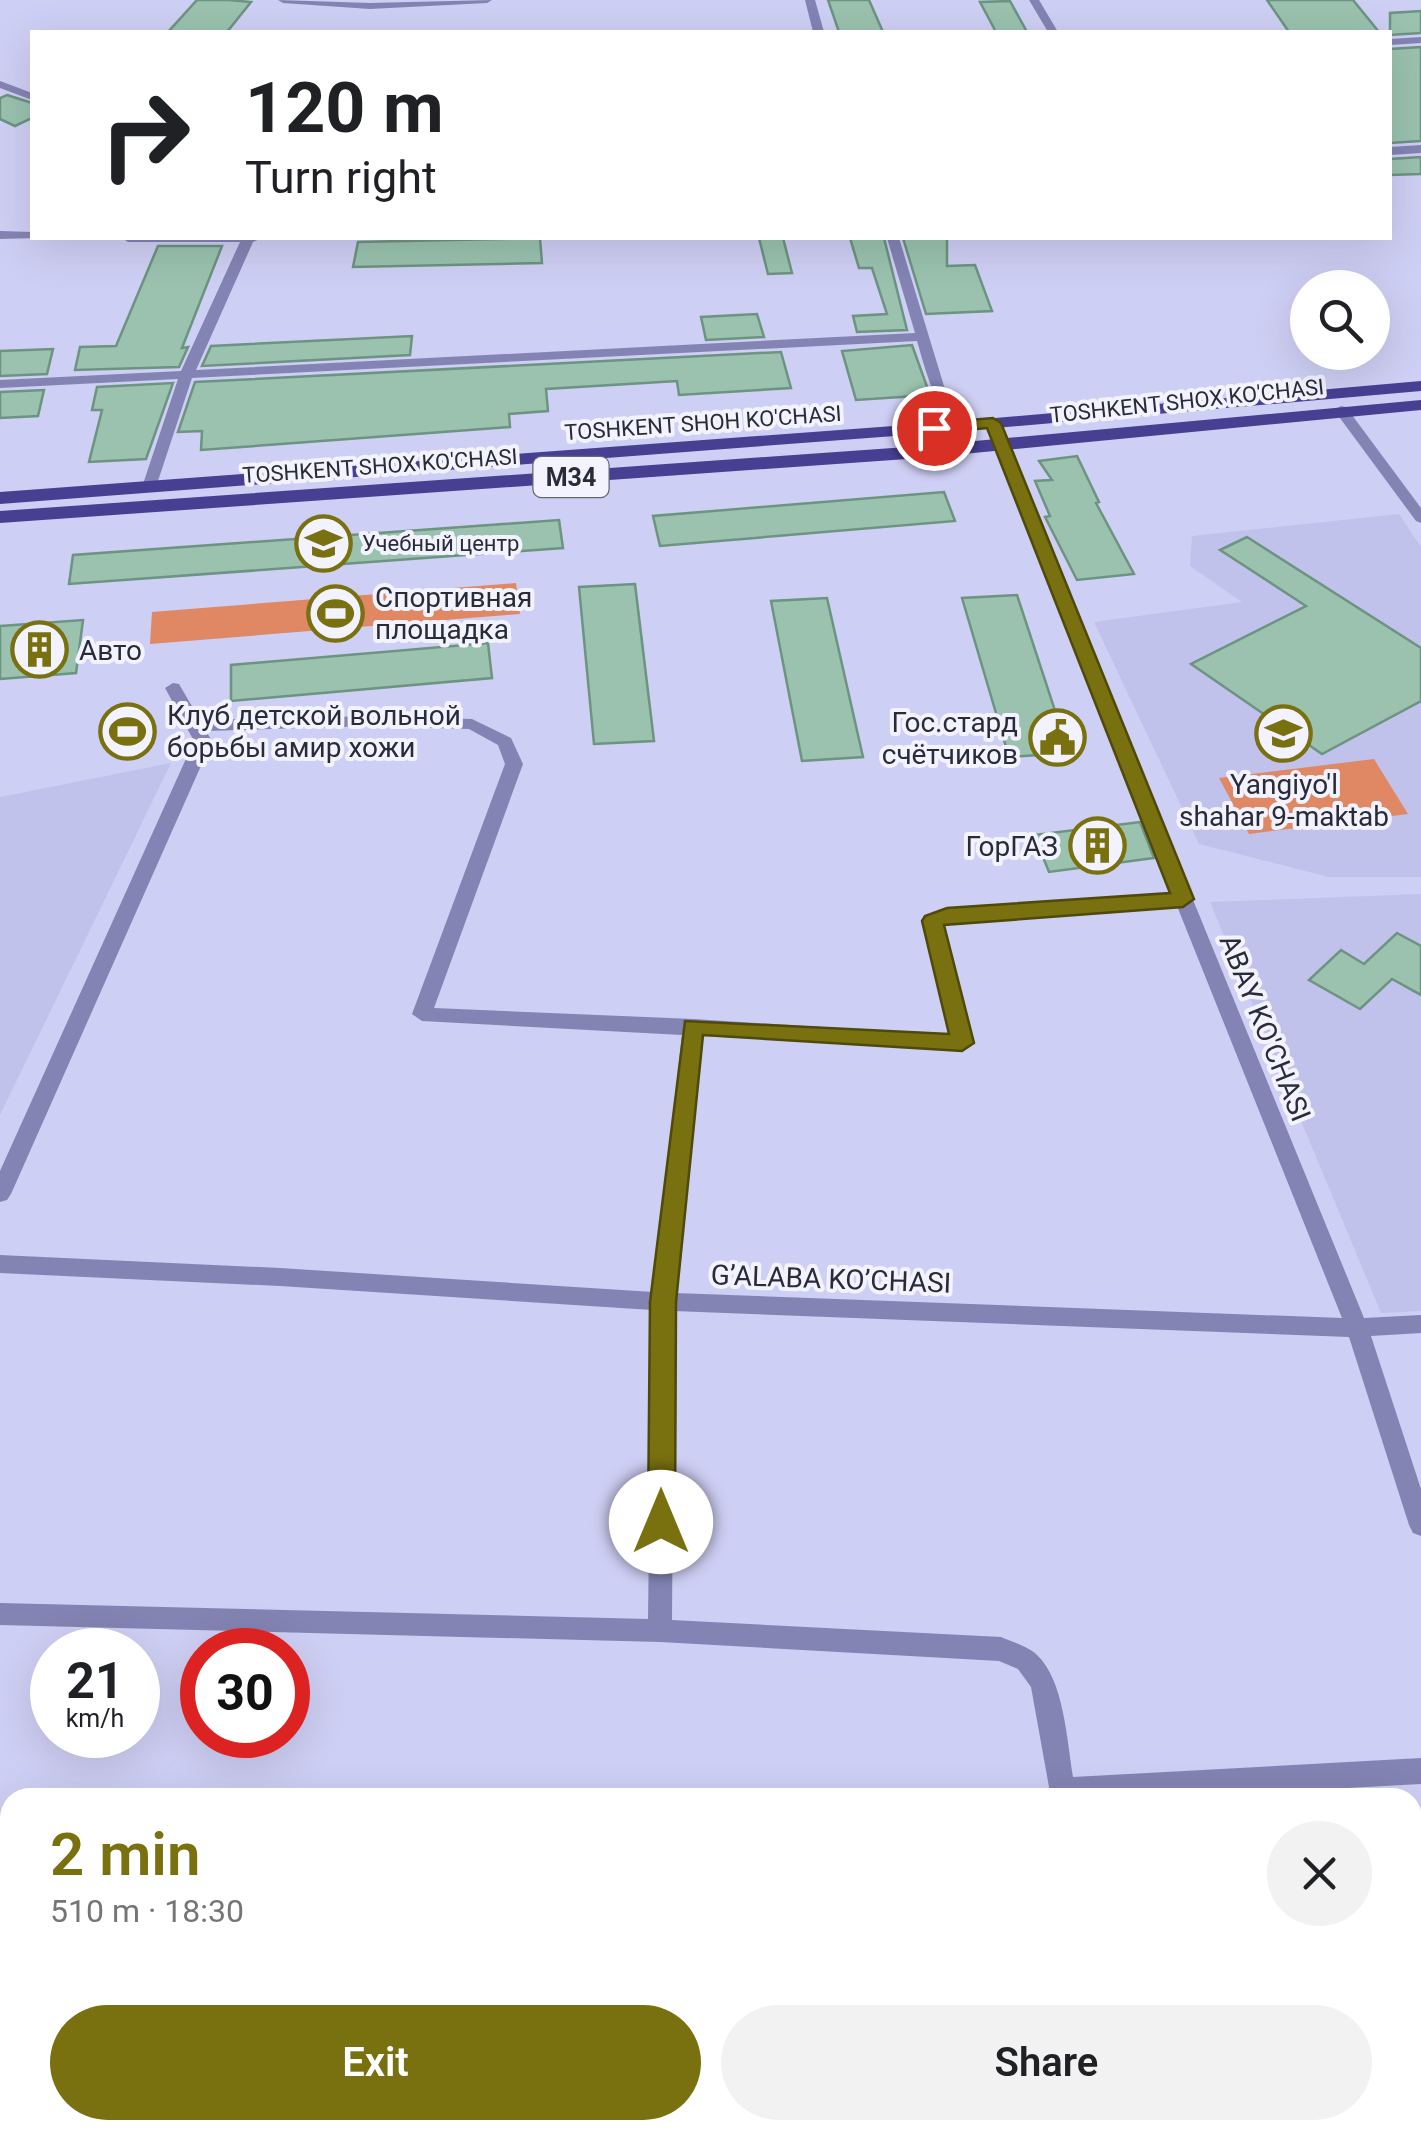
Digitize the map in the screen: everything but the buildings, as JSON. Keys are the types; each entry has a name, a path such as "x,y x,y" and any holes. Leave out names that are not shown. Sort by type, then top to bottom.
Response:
{"main road":[{"name":"TOSHKENT SHOX KO'CHASI","path":"961,426 1421,386"},
{"name":"TOSHKENT SHOX KO'CHASI","path":"0,498 38,505 969,448 1421,405"},
{"path":"993,423 1000,445"},
{"path":"961,426 969,448"},
{"name":"TOSHKENT SHOH KO'CHASI","path":"149,488 961,426"},
{"name":"TOSHKENT SHOX KO'CHASI","path":"0,517 38,505 149,488"}],"street":[{"path":"282,0 370,6 487,0"},
{"path":"810,0 818,30"},
{"path":"1034,0 1052,30"},
{"path":"1392,42 1421,40"},
{"path":"1406,41 1421,58"},
{"path":"0,84 30,95"},
{"path":"1392,151 1421,149"},
{"path":"0,235 30,236"},
{"path":"149,488 185,378 250,240"},
{"path":"894,240 937,386 961,426"},
{"path":"0,384 185,378 924,338"},
{"path":"1340,410 1421,518"},
{"name":"ABAY KO'CHASI","path":"1000,445 1357,1328 1421,1524"},
{"path":"0,1194 203,741 174,688"},
{"path":"194,726 372,721 472,724 505,742 514,764 422,1014 962,1043 933,921 947,916 1183,899"},
{"path":"660,1631 663,1302 693,1026"},
{"name":"G’ALABA KO’CHASI","path":"0,1264 280,1277 663,1302 1357,1328 1421,1324"},
{"path":"0,1614 660,1631 1001,1649 1027,1661 1042,1682 1063,1788"},
{"path":"1157,1788 1421,1771"}],"shaded area":[{"name":"Yangiyo'l shahar 9-maktab","path":"1399,514 1421,547 1421,877 1329,877 1199,844 1094,622 1242,602 1190,566 1192,536"},
{"name":"Спортивная площадка","path":"516,583 520,614 150,644 152,612"},
{"path":"1374,759 1408,814 1249,834 1219,778"},
{"path":"171,763 0,1115 0,797"},
{"path":"1421,894 1421,1311 1381,1313 1210,902"}],"place":[{"name":"Учебный центр","path":"323,543"},
{"name":"Спортивная площадка","path":"336,613"},
{"name":"Авто","path":"40,650"},
{"name":"Клуб детской вольной борьбы амир хожи","path":"128,731"},
{"name":"Yangiyo'l shahar 9-maktab","path":"1284,733"},
{"name":"Гос.стард счётчиков","path":"1057,738"},
{"name":"ГорГАЗ","path":"1097,846"}],"route":[{"path":"661,1522 663,1302 693,1026 962,1043 933,921 947,916 1183,899 993,423 934,428"}]}
